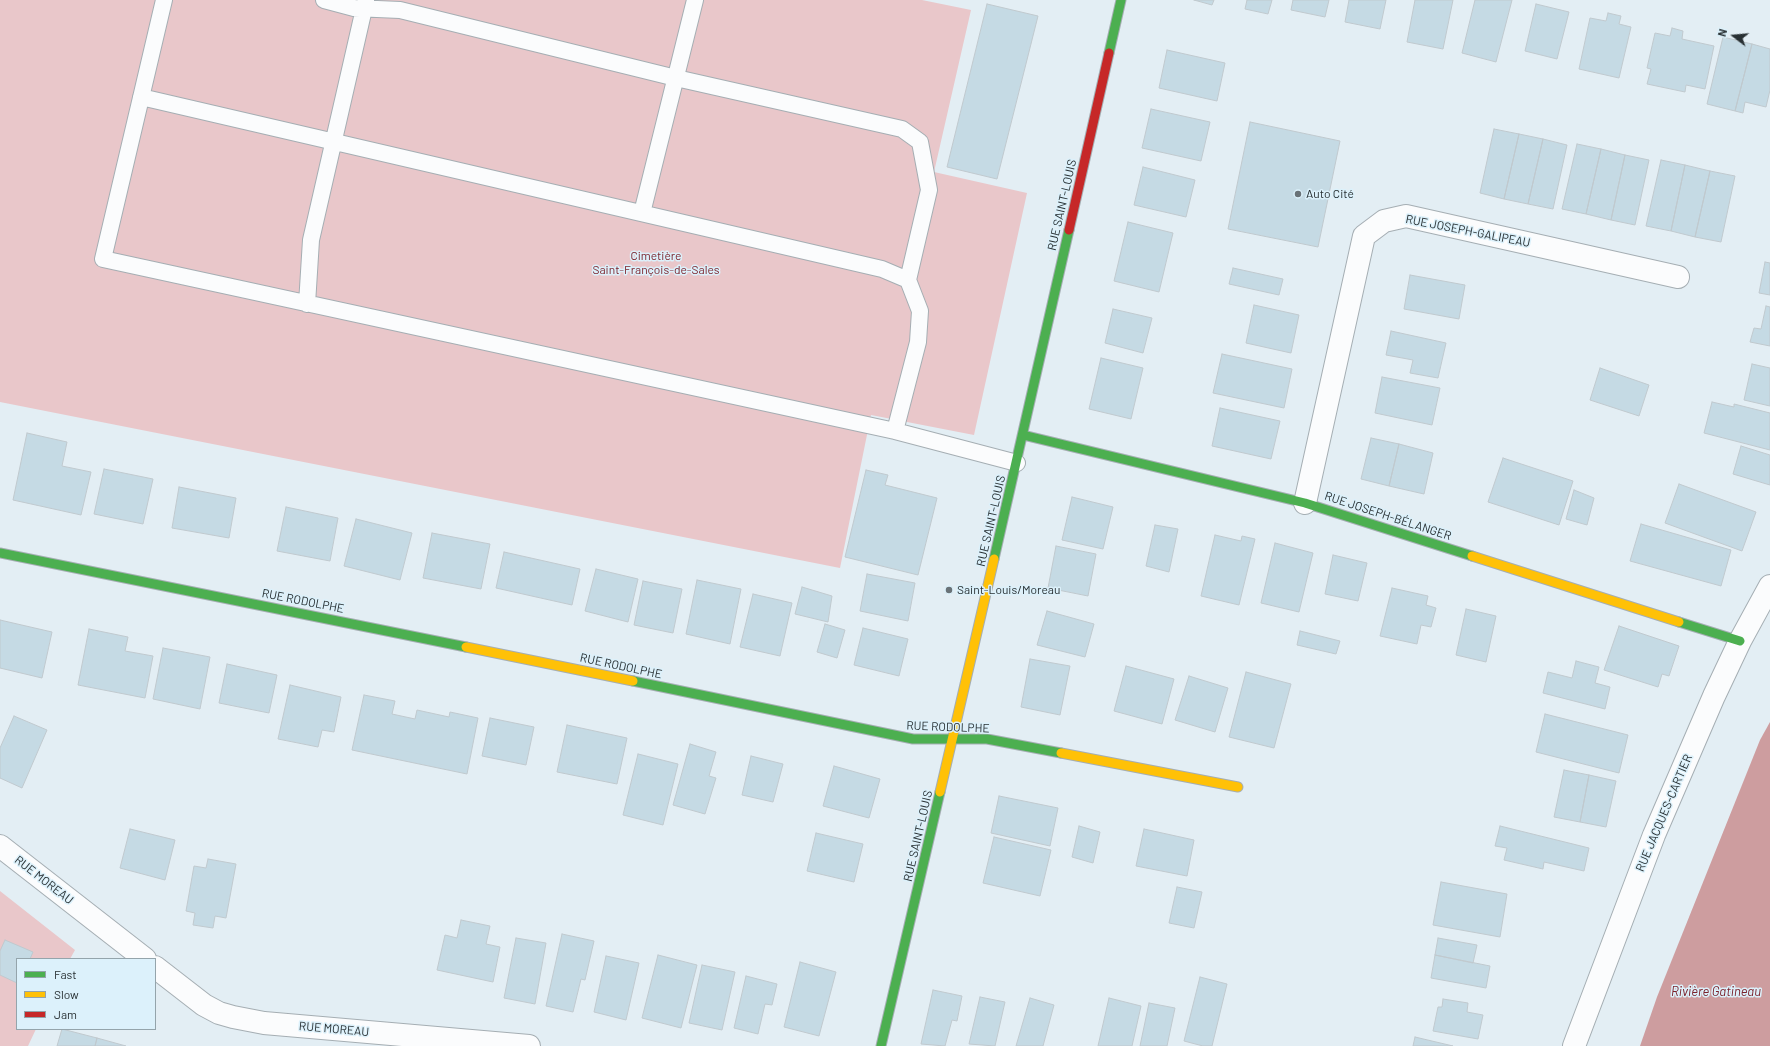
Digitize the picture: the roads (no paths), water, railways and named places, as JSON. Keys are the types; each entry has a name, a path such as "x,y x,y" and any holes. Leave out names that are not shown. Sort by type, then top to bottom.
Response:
{"street":[{"name":"RUE SAINT-LOUIS","path":"881,1046 1017,463 1121,0"},
{"name":"RUE JOSEPH-GALIPEAU","path":"1305,503 1364,236 1384,221 1406,216 1678,277"},
{"name":"RUE JOSEPH-BÉLANGER","path":"1023,435 1305,503 1740,641"},
{"name":"RUE RODOLPHE","path":"0,553 453,644 913,739 987,739 1238,787"},
{"name":"RUE JACQUES-CARTIER","path":"1574,1046 1654,834 1714,696 1740,641 1770,586"},
{"name":"RUE MOREAU","path":"0,846 144,958"},
{"name":"RUE MOREAU","path":"156,968 204,1004 233,1017 264,1023 529,1046"}],"lane":[{"path":"164,0 103,259 895,431 1017,463"},
{"path":"324,0 354,8 365,4 400,10 676,78 902,129 920,142 929,190 908,280 920,311 918,342 895,431"},
{"path":"642,213 695,0"},
{"path":"307,304 311,240 365,4"},
{"path":"141,97 882,268 908,280"}],"water":[{"name":"Rivière Gatineau","path":"1770,722 1770,1046 1640,1046 1657,997 1760,740"}],"place":[{"name":"Auto Cité","path":"1298,194"},
{"name":"Saint-Louis/Moreau","path":"949,590"}],"park label":[{"name":"Cimetière Saint-François-de-Sales","path":"656,263"}]}
